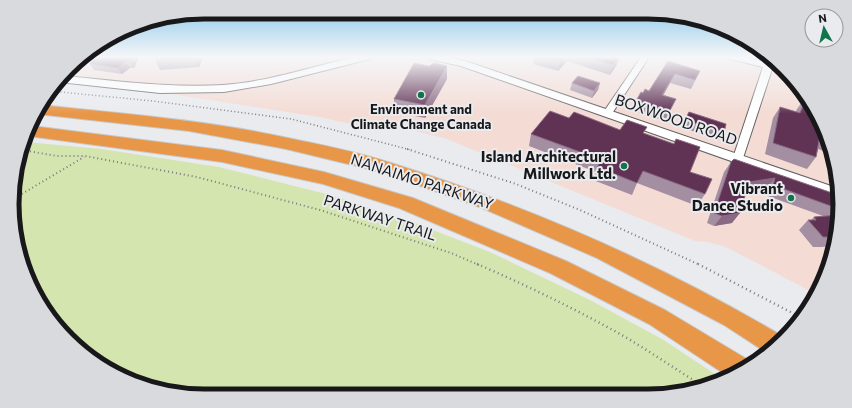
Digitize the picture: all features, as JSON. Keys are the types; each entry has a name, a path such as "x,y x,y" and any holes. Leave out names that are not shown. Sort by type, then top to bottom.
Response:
{"highway":[{"name":"NANAIMO PARKWAY","path":"44,111 189,126 279,141 385,167 489,203 604,252 732,318 771,342"},
{"name":"NANAIMO PARKWAY","path":"34,131 222,156 324,178 406,203 558,267 657,317 736,367"}],"street":[{"path":"67,80 160,89 224,88 294,76"},
{"name":"BOXWOOD ROAD","path":"499,76 833,192"},
{"path":"608,113 632,76"},
{"path":"738,158 765,76"}],"path":[{"name":"PARKWAY TRAIL","path":"27,151 57,156 85,156 148,166 263,194 364,223 451,253 528,286 588,317 621,335 697,383"},
{"path":"19,196 85,156"}],"shaded area":[{"path":"70,76 782,76 795,91 814,122 827,156 833,192 833,216 827,252 819,275 811,291 726,247 708,242 695,241 444,138 378,122 374,129 319,117 104,84 66,80"}],"green space":[{"path":"30,142 101,149 219,167 334,196 412,222 490,252 590,300 662,339 717,376 696,383 660,389 192,389 156,383 122,370 91,351 73,335 50,307 33,275 25,252 19,216 19,192 25,156"}],"building":[{"path":"407,76 441,76 425,105 394,99"},
{"path":"578,76 600,83 594,91 572,83"},
{"path":"658,76 674,76 662,95 676,99 669,112 636,101 641,92 643,93 645,89 649,91"},
{"path":"682,76 697,76 695,80"},
{"path":"804,104 819,133 820,136 816,157 773,143 780,107 800,113"},
{"path":"550,111 569,118 574,112 620,130 627,120 647,127 643,133 674,144 676,139 700,147 690,172 712,179 705,194 643,171 637,183 597,167 602,160 531,134"},
{"path":"689,112 726,124 724,133 685,120"},
{"path":"734,159 833,193 833,207 773,185 775,178 749,182 740,213 722,216 714,213 731,162"},
{"path":"833,215 830,237 823,237 808,220 816,220 814,217"}],"place":[{"name":"Environment and Climate Change Canada","path":"421,95"},
{"name":"Island Architectural Millwork Ltd.","path":"624,166"},
{"name":"Vibrant Dance Studio","path":"791,198"}]}
